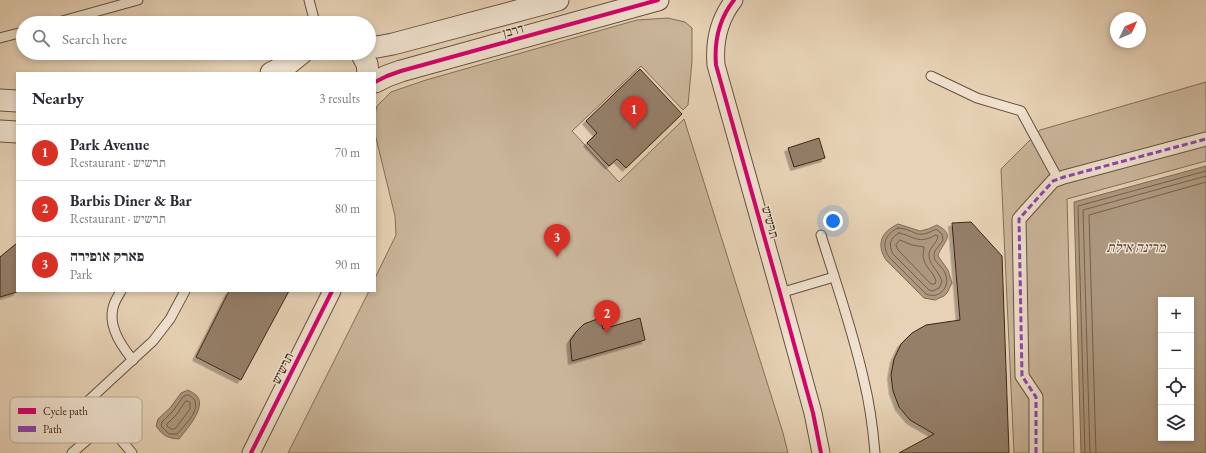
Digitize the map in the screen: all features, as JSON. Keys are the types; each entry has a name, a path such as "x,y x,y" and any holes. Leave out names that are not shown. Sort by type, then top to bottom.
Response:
{"street":[{"name":"דרבן","path":"376,47 393,44 558,0"},
{"name":"דרבן","path":"376,81 383,77 401,71 658,0"},
{"name":"תרשיש","path":"734,0 722,20 718,32 715,50 716,65 813,413 821,453"},
{"path":"273,72 293,60"},
{"path":"294,72 298,60"},
{"path":"365,60 368,72"},
{"path":"0,100 16,101"},
{"path":"0,131 16,132"},
{"path":"1036,453 1036,397 1022,376 1019,219 1053,181 1206,139"},
{"name":"תרשיש","path":"251,453 332,292"}],"lane":[{"path":"80,16 138,0"},
{"path":"309,0 313,16"},
{"path":"0,38 16,34"},
{"path":"931,76 977,98 1021,111 1058,180"},
{"path":"821,235 855,343 871,419 875,453"},
{"path":"780,293 834,277"},
{"path":"121,292 113,308 113,323 118,338 133,360"},
{"path":"91,397 158,336 170,319 184,292"},
{"path":"72,453 84,443"},
{"path":"124,443 132,453"}],"shaded area":[{"path":"668,18 685,22 692,28 692,61 688,105 683,110 641,66 572,131 619,182 684,119 788,453 288,453 368,292 376,292 376,276 396,235 395,216 376,138 377,106 391,92 426,80 637,20"},
{"path":"1206,82 1206,161 1067,199 1074,453 1014,453 1001,169 1040,130"}],"water":[{"name":"מרינה אילת","path":"1206,166 1206,453 1081,453 1074,202"},
{"path":"898,224 920,231 937,225 946,233 946,240 938,256 948,270 952,283 944,296 935,300 924,298 886,260 881,249 882,239 892,227"},
{"path":"188,390 195,394 199,400 198,411 191,424 179,439 168,437 156,426 158,419 170,408 181,393"}],"building":[{"path":"640,69 682,114 626,168 617,159 609,166 587,143 597,133 586,121"},
{"path":"819,138 825,158 794,167 788,148"},
{"path":"971,222 1002,256 1009,453 899,453 934,434 910,420 899,407 893,391 891,375 894,359 901,344 912,333 926,325 960,320 952,223"},
{"path":"16,244 17,292 0,297 0,257"},
{"path":"228,292 288,292 241,380 196,357"},
{"path":"600,318 603,329 640,318 645,340 572,361 570,341 584,324"}],"marked path":[{"path":"1036,453 1036,397 1022,376 1019,219 1053,181 1206,139"}],"cycle path":[{"path":"376,82 401,71 658,0"},
{"path":"734,0 721,23 716,47 716,65 813,413 821,453"},
{"path":"251,453 332,292"}],"place":[{"name":"Park Avenue","path":"634,129"},
{"name":"פארק אופירה","path":"557,257"},
{"name":"Barbis Diner & Bar","path":"607,333"}]}
